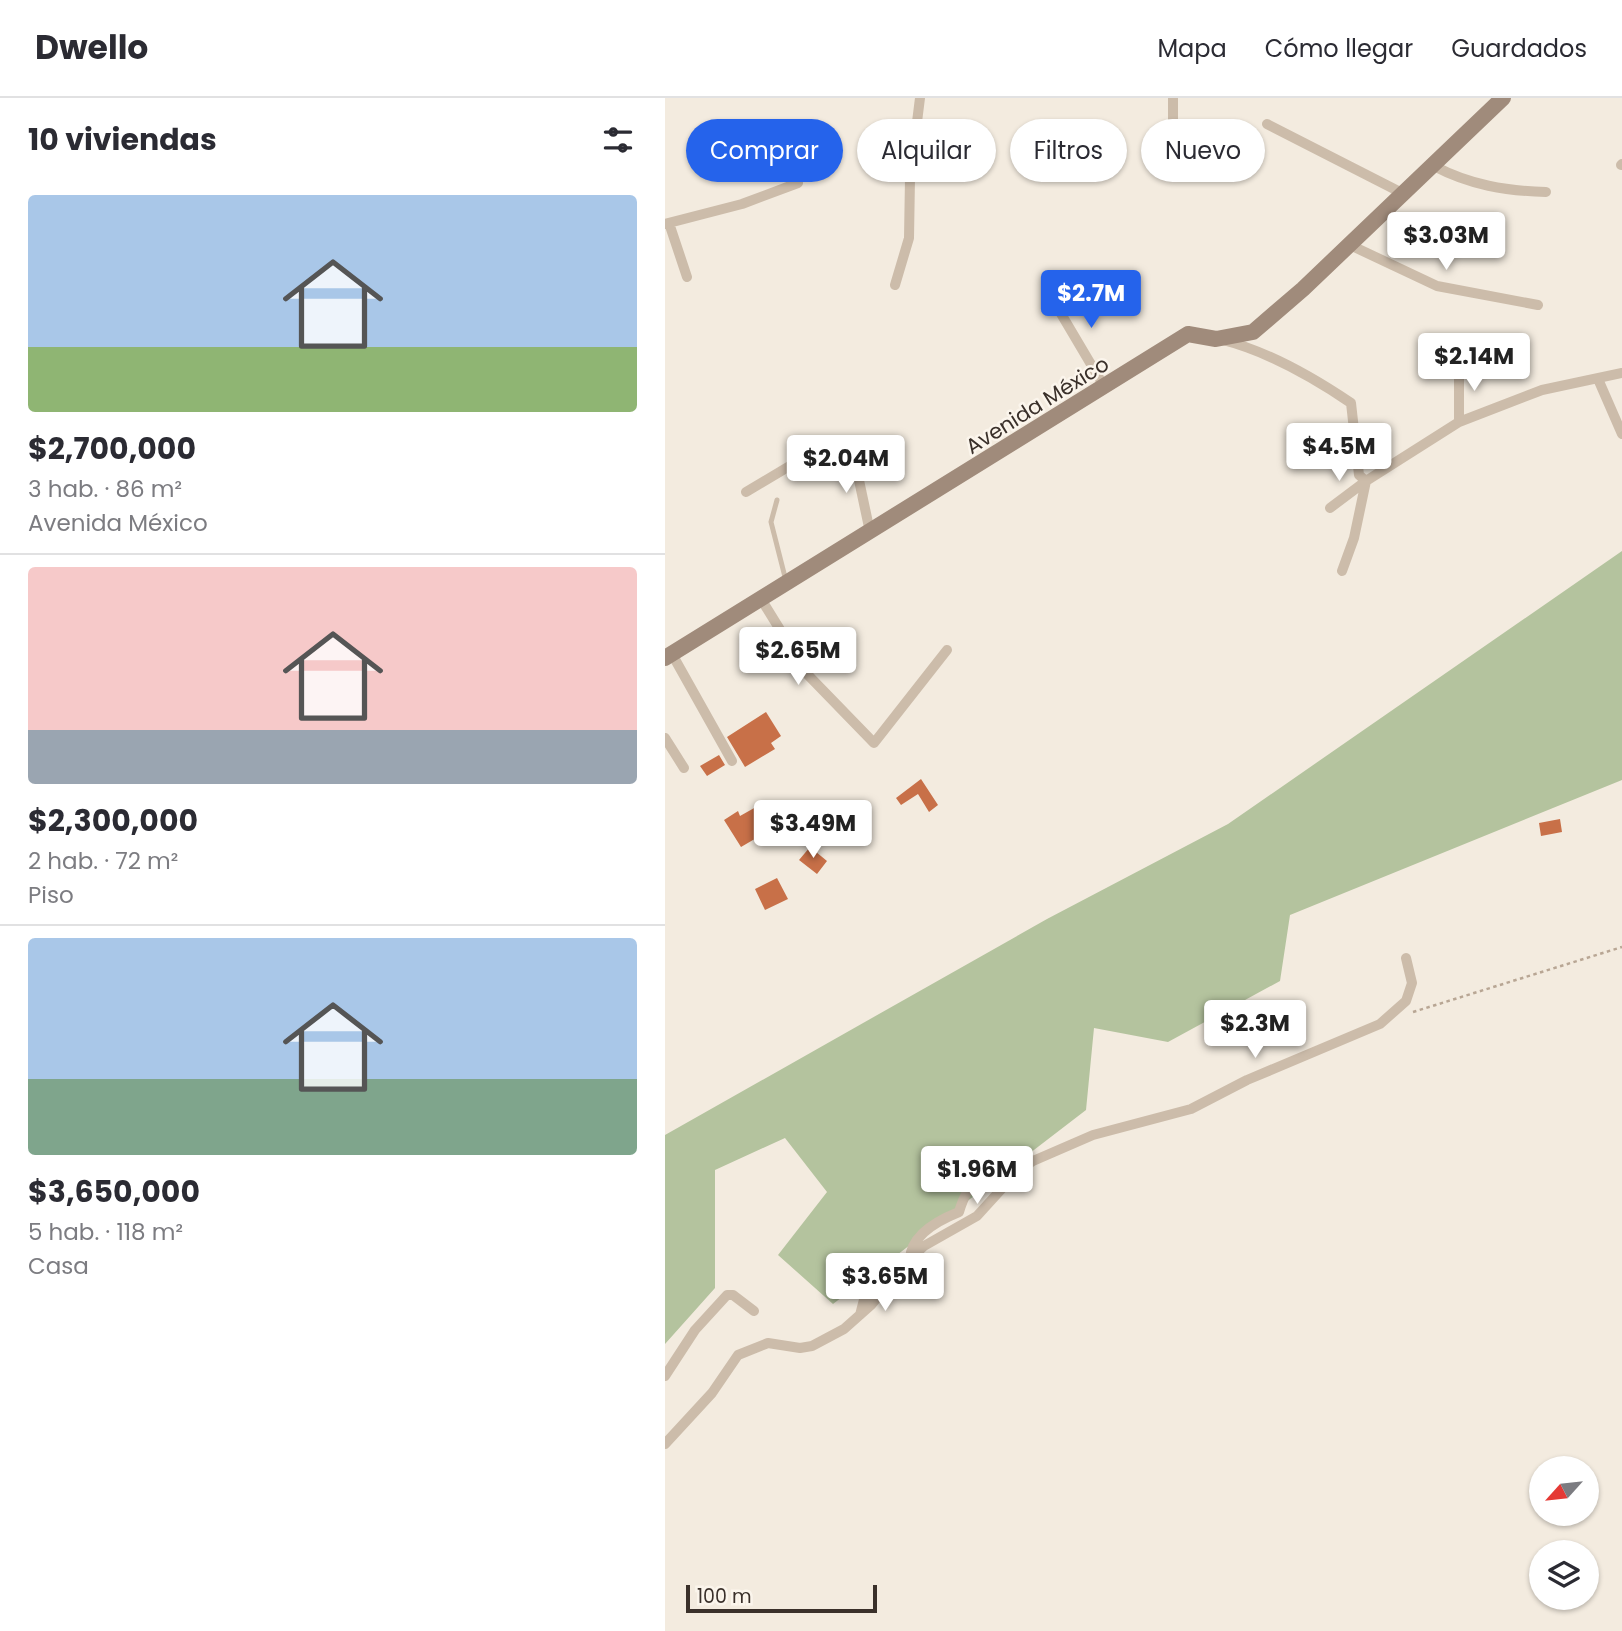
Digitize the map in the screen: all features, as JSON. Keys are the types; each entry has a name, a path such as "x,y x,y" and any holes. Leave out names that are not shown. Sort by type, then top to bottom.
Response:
{"main road":[{"name":"Avenida México","path":"668,656 1105,388 1188,334 1216,339 1253,332 1405,194 1503,98"}],"street":[{"path":"895,285 909,238 910,178 920,98"},
{"path":"1173,98 1173,119"},
{"path":"1267,124 1405,194"},
{"path":"1434,166 1455,177 1503,191 1546,192"},
{"path":"687,277 667,224 742,204 798,183"},
{"path":"1350,245 1437,286 1538,306"},
{"path":"1047,290 1105,388"},
{"path":"1216,339 1240,344 1351,403 1359,475 1366,481"},
{"path":"1459,364 1459,422"},
{"path":"1330,508 1366,481 1459,422 1542,390 1622,373"},
{"path":"1598,379 1622,434"},
{"path":"746,492 793,464 853,452 870,532"},
{"path":"1342,571 1355,538 1366,481"},
{"path":"761,599 808,675 874,743 947,650"},
{"path":"668,656 732,761"},
{"path":"665,738 684,768"},
{"path":"665,1444 712,1393 738,1355 768,1343 800,1348 828,1340 859,1317 924,1246 977,1216 1017,1172 1041,1157 1093,1135 1191,1109 1247,1080 1380,1024 1406,1001 1412,983 1406,958"},
{"path":"911,1259 911,1250 924,1230 959,1212 964,1192 971,1183 992,1169 1041,1157"},
{"path":"848,1264 852,1265 867,1288 859,1317"},
{"path":"665,1376 695,1329 725,1297 733,1295 754,1311"}],"lane":[{"path":"777,500 771,522 786,584"}],"path":[{"path":"1406,1015 1622,947"}],"green space":[{"path":"1622,551 1622,780 1290,915 1280,981 1168,1042 1094,1028 1086,1110 833,1304 778,1255 827,1192 785,1138 715,1170 715,1288 665,1344 665,1135 1047,919 1228,824"}],"building":[{"path":"766,712 781,736 771,743 775,749 745,767 727,737"},
{"path":"719,755 725,765 707,776 700,766"},
{"path":"921,779 938,805 929,812 918,794 901,805 896,798"},
{"path":"756,807 770,830 741,847 724,820 738,811 740,816"},
{"path":"790,815 798,826 778,842 770,831"},
{"path":"1560,819 1562,832 1541,836 1539,823"},
{"path":"810,847 827,861 817,874 799,860"},
{"path":"777,878 788,899 765,910 755,889"}]}
